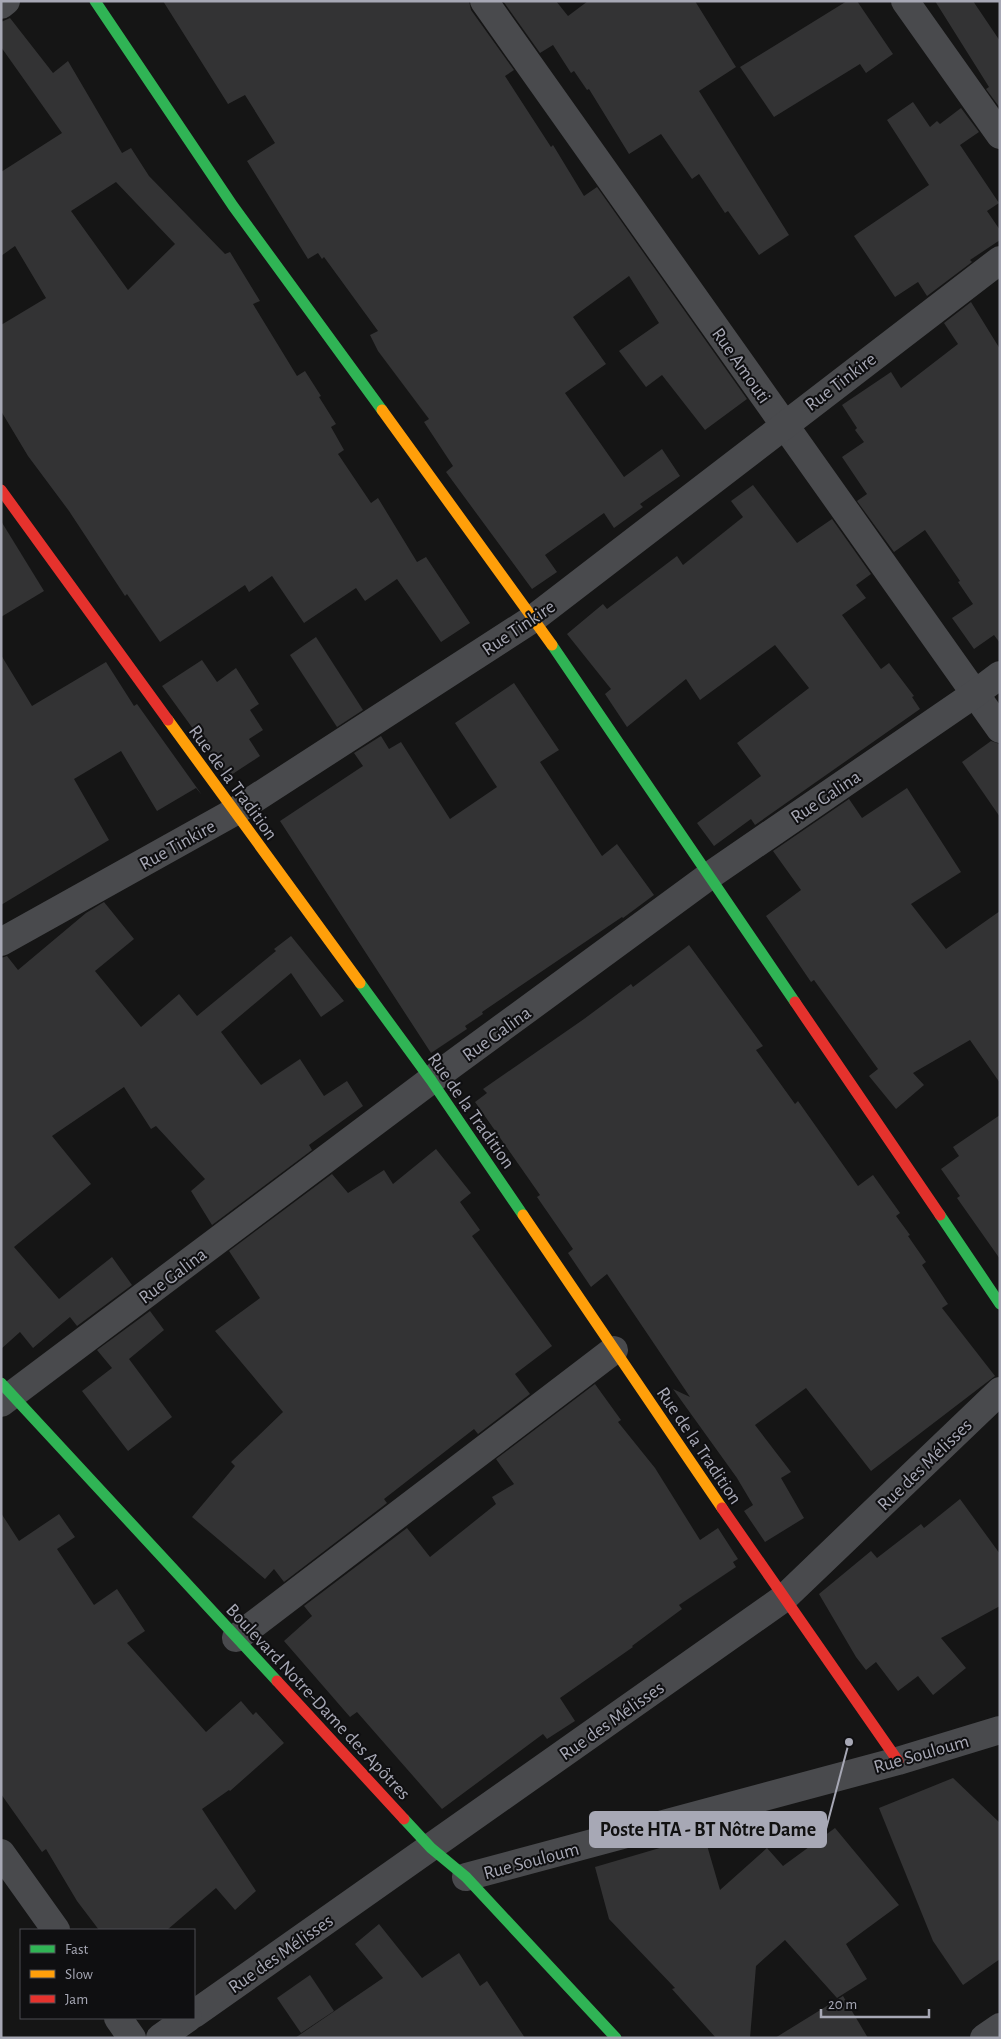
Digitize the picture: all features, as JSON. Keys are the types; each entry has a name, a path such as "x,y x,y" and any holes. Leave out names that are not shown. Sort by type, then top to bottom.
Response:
{"street":[{"path":"1,5 6,1"},
{"path":"95,1 233,206 534,618 1000,1304"},
{"name":"Rue Amouti","path":"484,1 1000,729"},
{"path":"905,1 1000,135"},
{"name":"Rue Tinkire","path":"1,942 234,812 534,618 784,424 1000,260"},
{"name":"Rue de la Tradition","path":"1,490 431,1080 784,1598 898,1761"},
{"name":"Rue Galina","path":"5,1394 709,876 1000,675"},
{"path":"236,1638 614,1350"},
{"name":"Rue des Mélisses","path":"195,2013 784,1598 1000,1390"},
{"name":"Boulevard Notre-Dame des Apôtres","path":"5,1394 431,1848 466,1877 616,2038"},
{"name":"Rue Souloum","path":"466,1877 898,1761 1000,1730"},
{"path":"1,1853 55,1929"},
{"path":"119,2019 132,2038"},
{"path":"160,2038 187,2019"},
{"path":"984,2038 1000,2027"}],"building":[{"path":"163,1 469,1 471,10 514,70 505,76 551,147 553,145 584,196 597,187 747,399 705,430 662,375 646,387 619,351 659,323 629,276 573,317 606,364 565,393 624,477 662,449 680,476 640,504 643,507 614,528 604,513 545,555 557,572 532,589 446,472 453,466 424,422 429,419 378,351 370,335 378,331 324,257 322,259 318,253 308,259 247,161 275,143 245,95 228,104"},
{"path":"503,1 556,1 568,16 588,1 695,1 736,67 699,91 789,235 759,255 728,211 725,213 699,174 692,179 661,134 629,154 589,89 587,90 574,71 571,73 553,45 540,53"},
{"path":"847,1 857,1 893,54 866,73 860,64 774,117 740,67"},
{"path":"935,1 973,1 1000,41 1000,108 986,89 989,87"},
{"path":"10,18 53,73 68,61 122,153 131,148 149,176 225,254 230,252 260,301 253,304 297,376 305,371 336,424 331,427 344,450 338,454 371,503 378,498 417,562 426,557 470,623 441,642 397,579 365,601 356,588 304,623 272,576 249,592 245,585 160,642 127,594 125,596 69,511 28,456 1,411 1,325 46,298 15,246 1,256 1,172 62,133 1,47 1,22","holes":["116,182 175,244 128,290 71,211"]},
{"path":"913,102 930,127 937,121 940,124 961,108 979,132 960,145 999,203 987,211 1000,230 1000,240 970,260 972,262 927,296 918,282 895,297 854,236 929,185 887,120"},
{"path":"971,302 1000,349 1000,643 994,635 974,649 952,618 973,604 958,582 960,581 925,530 894,552 857,501 867,494 842,457 864,442 855,430 857,428 842,405 891,372 901,388 958,344 944,323"},
{"path":"753,485 797,543 832,519 871,574 856,585 866,598 842,615 881,669 889,663 914,696 912,697 920,709 755,825 751,819 714,846 697,823 761,776 737,743 809,688 775,645 700,700 686,679 627,727 605,694 611,689 567,634 603,604 607,609 677,556 683,565 743,517 731,501"},
{"path":"1,521 44,591 1,617"},
{"path":"316,637 363,710 337,727 290,655"},
{"path":"1,655 32,706 106,662 134,706 137,704 202,795 196,788 157,811 121,751 74,779 109,840 1,905"},
{"path":"202,660 217,682 236,668 259,704 250,710 263,730 249,739 260,756 228,777 162,686"},
{"path":"514,683 559,750 540,762 602,856 617,844 654,895 623,918 482,1012 483,1014 465,1026 467,1029 431,1053 280,821 363,766 354,753 381,736 389,749 401,742 450,819 497,787 455,723"},
{"path":"991,741 1000,744 1000,817 962,762"},
{"path":"907,788 961,872 911,904 946,949 1000,911 1000,1083 970,1040 913,1073 924,1085 896,1109 869,1076 878,1069 814,980 811,982 766,916 801,890 773,851 849,799 862,818"},
{"path":"104,902 134,939 95,971 141,1027 179,994 197,1016 276,951 274,949 291,936 344,1001 321,1017 291,973 221,1032 261,1085 300,1059 324,1096 347,1081 363,1106 309,1145 312,1150 212,1225 191,1191 205,1179 156,1126 151,1129 124,1087 52,1136 91,1184 14,1247 59,1299 112,1257 132,1285 77,1326 70,1317 33,1348 20,1332 1,1349 1,958 7,956 18,970 86,913"},
{"path":"689,945 763,1046 756,1050 795,1104 798,1101 858,1186 873,1175 900,1213 896,1216 926,1262 922,1265 948,1304 942,1308 995,1376 871,1471 806,1388 755,1425 791,1472 781,1478 804,1518 765,1542 744,1511 753,1505 737,1478 673,1389 690,1397 607,1274 591,1287 568,1253 573,1249 537,1197 540,1195 475,1102 487,1093 483,1089 631,984 633,987"},
{"path":"1000,1115 1000,1259 957,1198 960,1196 941,1169 959,1156 953,1147"},
{"path":"436,1149 471,1193 460,1202 480,1230 472,1236 552,1346 515,1374 530,1394 478,1434 474,1429 384,1499 387,1503 284,1582 274,1569 265,1579 192,1517 235,1466 231,1462 283,1412 215,1331 260,1298 229,1251 332,1174 348,1193 384,1170 393,1184"},
{"path":"150,1311 164,1330 129,1359 172,1417 128,1451 82,1391 112,1368 97,1350"},
{"path":"595,1384 621,1420 618,1422 655,1468 700,1540 718,1528 738,1559 733,1562 736,1567 679,1605 682,1609 633,1647 560,1698 575,1721 547,1739 543,1734 442,1809 357,1712 350,1717 284,1641 312,1616 304,1606 407,1528 430,1557 496,1504 492,1497 514,1484 496,1459"},
{"path":"960,1499 1000,1554 1000,1606 941,1638 966,1668 933,1695 918,1676 898,1691 876,1662 866,1670 856,1657 819,1594 871,1551 877,1558 921,1524 924,1528"},
{"path":"1,1513 19,1541 59,1514 75,1537 57,1549 94,1605 117,1589 145,1631 127,1643 206,1732 241,1701 253,1715 256,1712 284,1743 230,1791 202,1809 256,1891 235,1910 216,1888 168,1929 98,1929 77,1901 46,1849 42,1852 1,1794"},
{"path":"953,1778 1000,1823 1000,1959 963,1985 933,1941 879,1808"},
{"path":"835,1828 899,1905 846,1944 867,1979 837,1998 785,1940 756,1966 750,2038 716,2038 672,1989 675,1988 609,1919 595,1867 704,1835 720,1890 767,1848 783,1866"},
{"path":"379,1924 422,1978 459,1953 480,1986 487,1981 525,2038 295,2038 383,1978 355,1944"},
{"path":"310,1975 334,2011 301,2033 277,1998"},
{"path":"843,1996 868,2038 775,2038"}],"traffic: fast":[{"path":"95,1 233,206 382,410"},
{"path":"552,645 795,1002"},
{"path":"360,983 431,1080 523,1215"},
{"path":"940,1215 1000,1304"},
{"path":"1,1383 277,1681"},
{"path":"404,1819 431,1848 466,1877 616,2038"}],"traffic: slow":[{"path":"382,410 552,645"},
{"path":"168,720 360,983"},
{"path":"523,1215 722,1508"}],"traffic: jam":[{"path":"1,490 168,720"},
{"path":"795,1002 940,1215"},
{"path":"722,1508 898,1761"},
{"path":"277,1681 404,1819"}],"place":[{"name":"Poste HTA - BT Nôtre Dame","path":"849,1742"}]}
